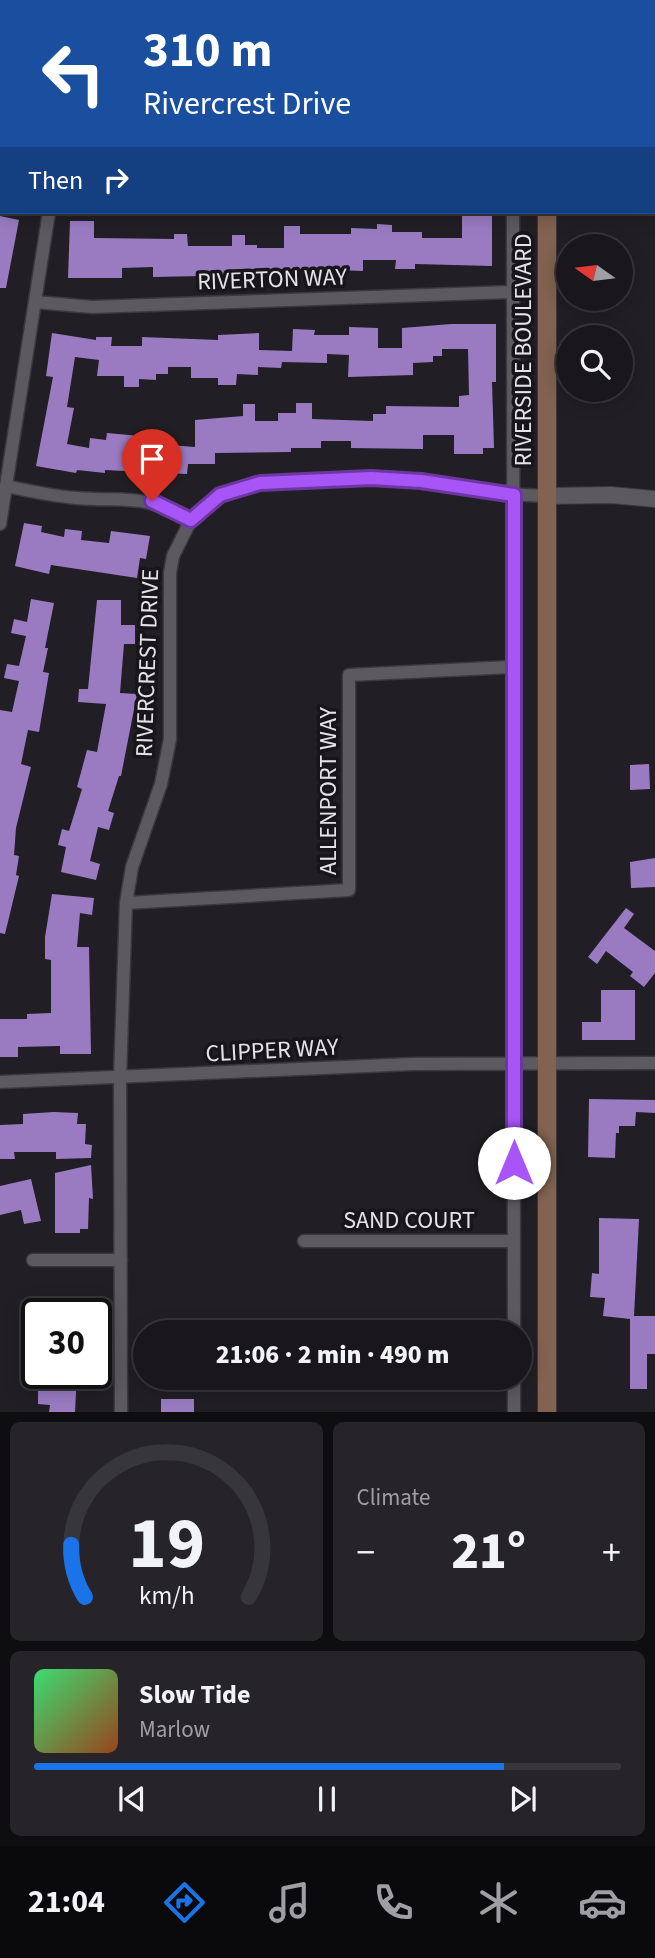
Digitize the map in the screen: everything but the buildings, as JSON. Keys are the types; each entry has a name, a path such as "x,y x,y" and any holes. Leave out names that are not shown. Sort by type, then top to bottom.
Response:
{"main road":[{"name":"RIVERSIDE BOULEVARD","path":"547,214 547,1412"}],"street":[{"path":"0,524 49,214"},
{"path":"513,214 514,1320"},
{"name":"RIVERTON WAY","path":"35,302 92,307 512,292"},
{"name":"RIVERCREST DRIVE","path":"121,1412 120,1077 126,903 140,838 167,759 170,573 180,537 191,520 220,495 260,483 371,478 421,481 514,495 548,496"},
{"path":"6,486 79,499 128,497 152,501 191,520"},
{"path":"548,496 611,495 655,499"},
{"name":"ALLENPORT WAY","path":"126,903 349,890 349,675 512,667"},
{"name":"CLIPPER WAY","path":"0,1082 412,1064 655,1063"},
{"name":"SAND COURT","path":"304,1241 513,1241"},
{"path":"33,1260 121,1259"},
{"path":"514,1390 514,1412"}],"route":[{"path":"152,501 191,520 220,495 239,487 260,483 371,478 421,481 514,495 514,1163"}]}
